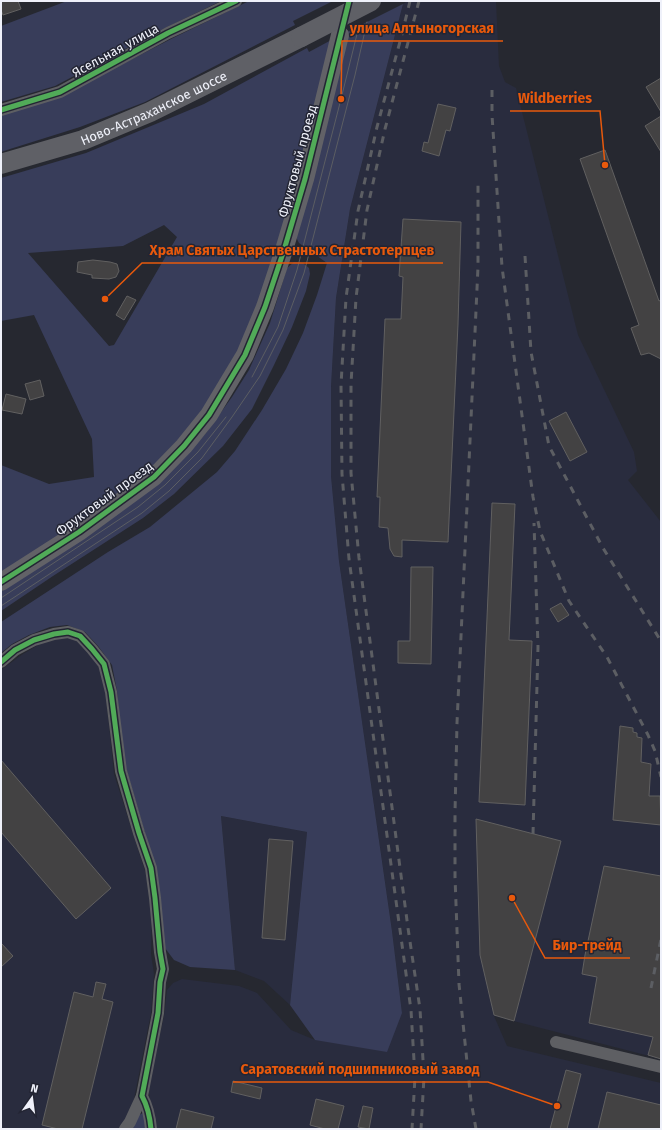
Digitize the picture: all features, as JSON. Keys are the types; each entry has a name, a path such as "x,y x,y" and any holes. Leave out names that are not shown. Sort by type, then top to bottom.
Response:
{"main road":[{"name":"Ново-Астраханское шоссе","path":"1,164 83,140 150,112 371,1"}],"street":[{"name":"Ясельная улица","path":"1,110 60,92 168,33 236,1"},
{"name":"Фруктовый проезд","path":"1,582 80,532 154,477 184,446 209,415 245,355 266,307 304,179 340,35"},
{"path":"1,662 15,650 34,640 54,634 68,632 80,636 104,664 111,692 121,771 151,868 163,969 160,982 158,1013 142,1096 130,1122 125,1129"},
{"path":"556,1042 661,1067"},
{"path":"142,1096 150,1114 151,1129"}],"shaded area":[{"path":"67,1 221,1 165,28 55,86 1,102 1,26"},
{"path":"249,1 333,1 293,21 295,25 145,102 80,127 1,152 1,115 61,96 171,39"},
{"path":"408,1 496,1 499,66 505,82 516,88 578,335 634,452 637,471 628,480 661,522 661,1059 494,1016 507,1046 661,1083 661,1129 155,1129 149,1094 149,1083 164,1016 167,990 173,983 182,979 239,986 257,993 291,1030 315,1040 402,1013 392,931 339,561 331,476 331,387 336,298 350,209 403,4"},
{"path":"403,4 350,209 336,298 331,387 331,476 339,561 392,931 402,1013 387,1052 315,1040 290,1005 307,832 221,816 235,970 190,967 174,960 165,948 145,833 126,768 121,736 117,691 112,665 85,632 67,625 50,627 29,635 12,644 1,653 1,622 108,552 150,527 217,472 235,451 262,410 286,369 303,333 327,263 299,243 296,237 347,32"},
{"path":"335,38 297,178 259,305 238,351 204,408 178,440 152,467 115,497 73,527 1,572 1,465 49,484 94,477 92,439 34,315 1,321 1,178 86,153 204,104 307,48 309,52","holes":["164,225 177,237 114,345 109,346 28,253 123,246"]},
{"path":"294,262 303,263 309,268 310,274 306,291 292,327 252,409 223,446 174,494 143,518 1,611 1,591 161,482 206,433 249,370 270,323 287,268"},
{"path":"68,636 81,643 91,652 100,669 106,695 114,774 145,871 152,902 151,954 154,974 151,1013 134,1099 127,1119 120,1129 1,1129 1,670 23,654 42,643"},
{"path":"221,816 307,832 290,1005 264,981 235,970"},
{"path":"143,1113 149,1129 131,1129 139,1115"}],"building":[{"path":"1,1 18,1 21,9 3,15 1,10"},
{"path":"661,78 661,112 646,87"},
{"path":"438,104 456,108 450,131 446,130 439,156 422,151 424,142 428,143"},
{"path":"661,116 661,152 645,126"},
{"path":"605,150 659,301 661,300 661,359 649,353 641,355 631,328 639,325 580,159"},
{"path":"403,219 461,222 448,542 402,540 402,557 394,556 390,549 388,528 379,527 380,497 377,497 385,319 401,319 403,277 399,276"},
{"path":"93,260 117,264 119,271 116,277 109,279 92,278 92,275 77,272 78,262"},
{"path":"127,296 136,300 124,320 116,315"},
{"path":"40,380 44,396 30,400 25,384"},
{"path":"6,394 26,399 22,414 2,410"},
{"path":"566,412 587,452 570,461 549,421"},
{"path":"492,503 515,504 509,640 532,641 525,805 479,802"},
{"path":"411,567 433,567 431,664 398,663 398,641 410,641"},
{"path":"561,603 569,615 558,622 550,609"},
{"path":"620,726 633,728 633,732 637,733 637,737 642,738 641,762 651,764 649,796 660,796 661,825 613,820"},
{"path":"1,760 111,888 76,919 1,832"},
{"path":"476,819 561,841 514,1021 494,1015 480,955"},
{"path":"269,839 293,841 285,940 262,938"},
{"path":"604,866 661,876 661,1059 648,1055 653,1037 589,1023 597,977 582,974"},
{"path":"1,943 13,956 1,967"},
{"path":"96,982 106,984 102,999 113,1002 82,1129 58,1129 42,1125 74,992 93,997"},
{"path":"566,1070 581,1074 567,1129 550,1129"},
{"path":"233,1081 262,1088 260,1099 231,1092"},
{"path":"607,1092 661,1105 661,1129 598,1129"},
{"path":"316,1099 344,1106 338,1129 325,1129 310,1125"},
{"path":"363,1106 373,1108 369,1129 358,1127"},
{"path":"181,1109 214,1117 211,1129 176,1129"}],"tram line":[{"path":"1,606 142,513 169,491 202,458 260,376 283,330 304,273 355,75 367,22"},
{"path":"252,377 278,327 297,270 359,26"},
{"path":"1,598 138,507 165,485 198,452 226,417"}],"railway":[{"path":"410,1 377,127 358,211 346,298 341,385 342,474 349,559 411,1010 415,1077 412,1129"},
{"path":"419,1 385,129 367,210 356,298 351,384 351,473 359,558 420,1009 424,1077 421,1129"},
{"path":"492,90 492,115 502,267 533,497 540,531 569,601 607,657 648,735 655,751 661,777"},
{"path":"476,1129 471,1101 459,984 455,877 455,813 457,723 478,267 478,180"},
{"path":"525,256 531,352 549,446 603,548 659,638"},
{"path":"533,834 538,647 534,523"},
{"path":"651,988 661,939"}],"cycle path":[{"path":"1,110 60,92 168,33 236,1"},
{"path":"1,582 79,532 154,477 184,446 209,415 245,355 265,307 305,179 349,1"},
{"path":"1,662 15,650 34,640 54,634 68,632 80,636 104,664 111,692 121,771 151,868 163,969 160,982 158,1013 142,1096 146,1104 151,1129"}],"place":[{"name":"улица Алтыногорская","path":"341,99"},
{"name":"Wildberries","path":"605,165"},
{"name":"Храм Святых Царственных Страстотерпцев","path":"105,299"},
{"name":"Бир-трейд","path":"512,898"},
{"name":"Саратовский подшипниковый завод","path":"557,1106"}]}
